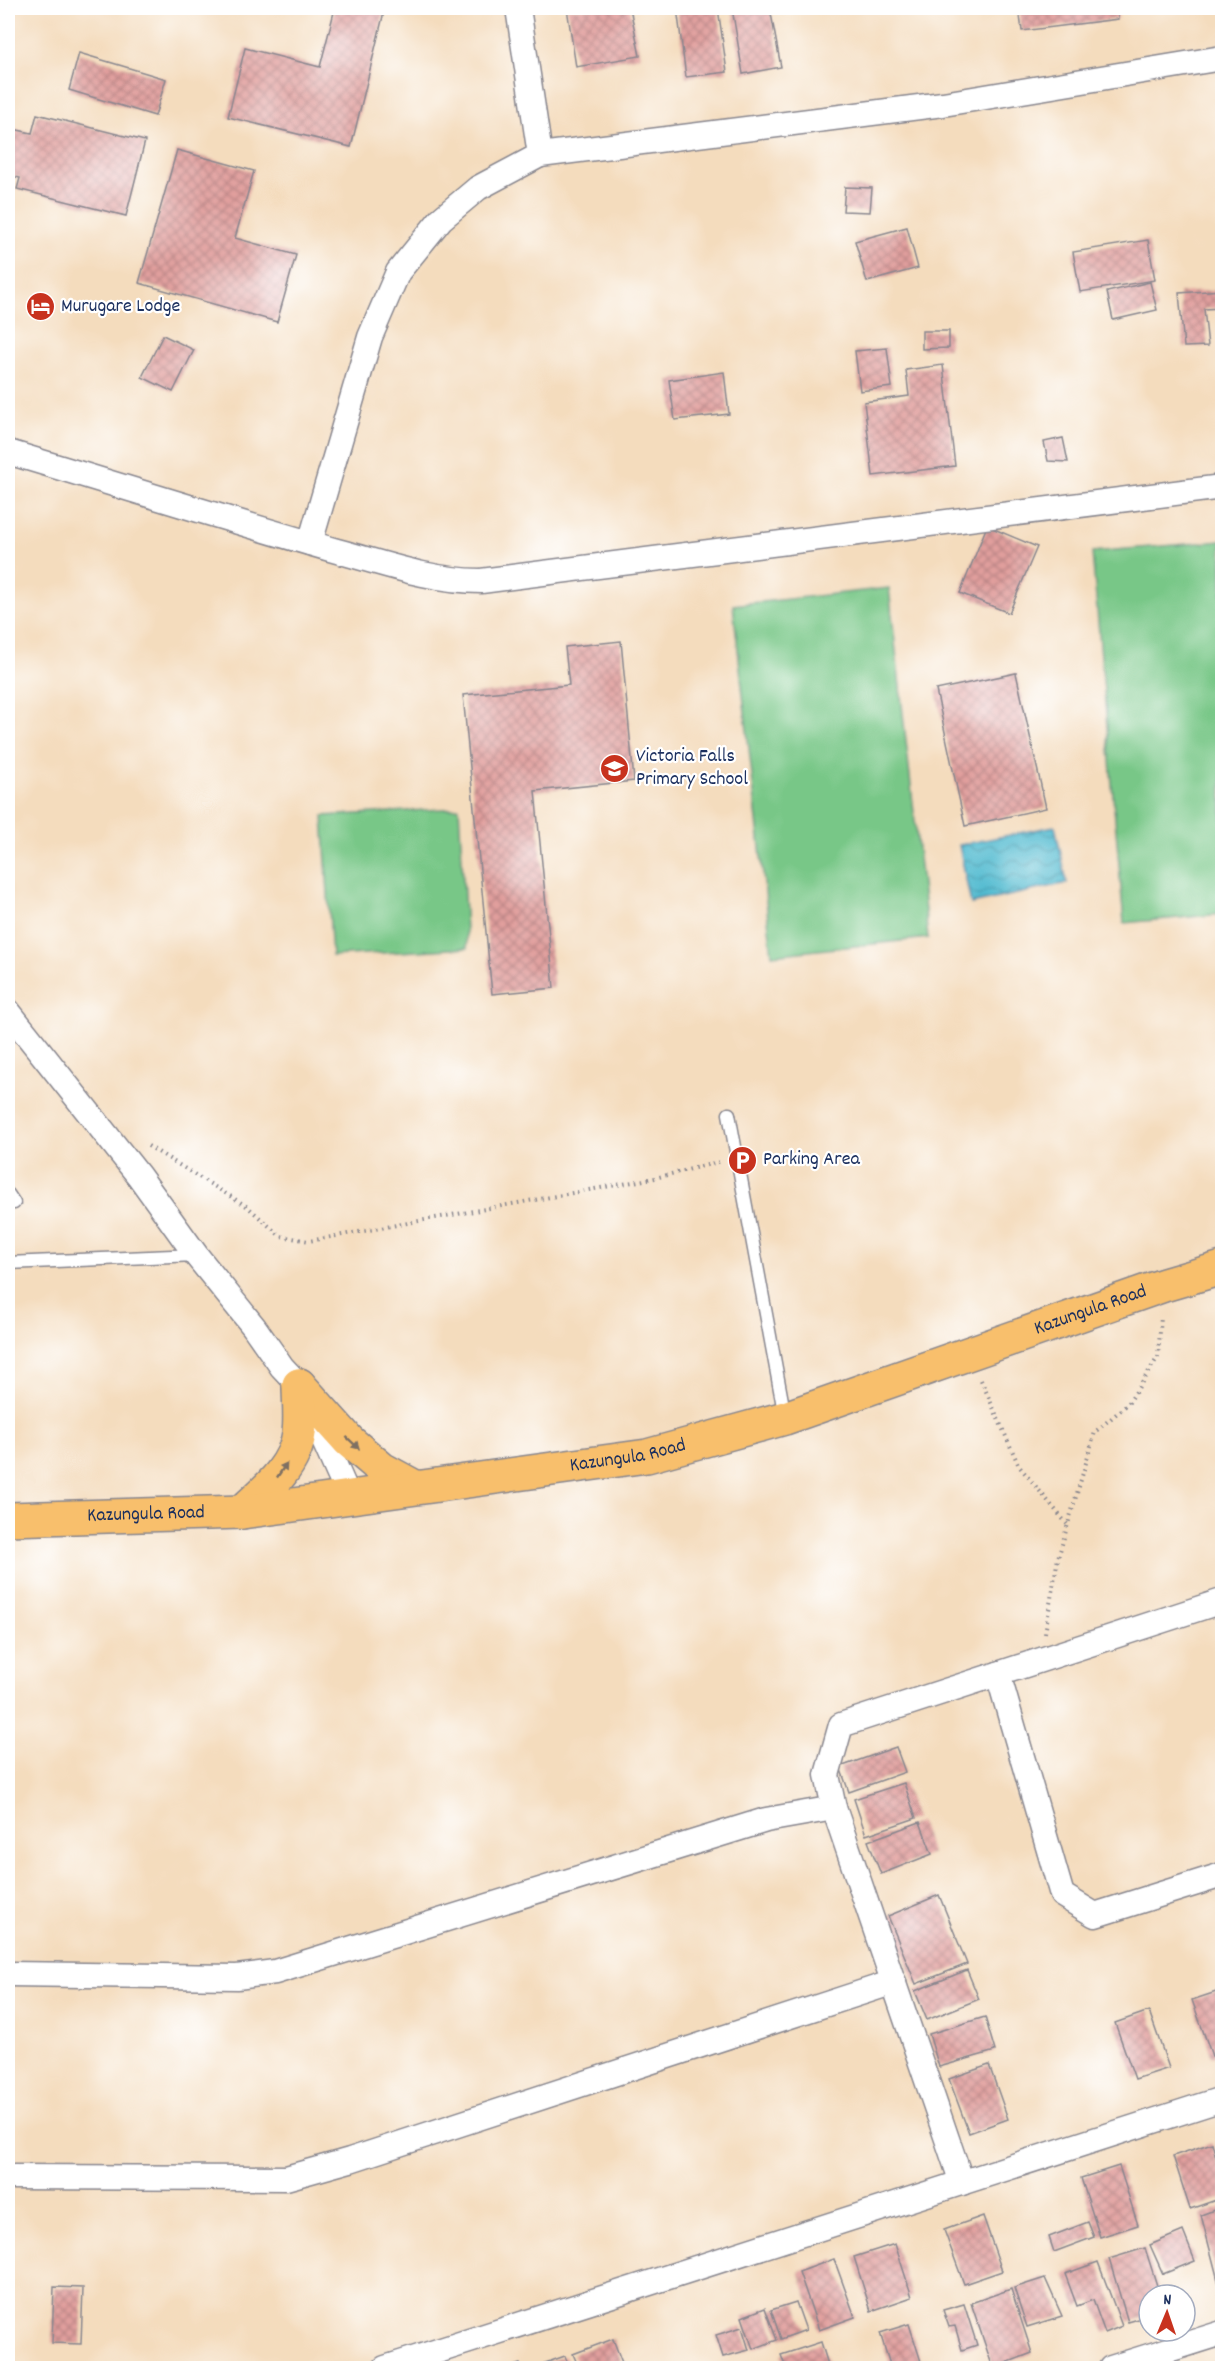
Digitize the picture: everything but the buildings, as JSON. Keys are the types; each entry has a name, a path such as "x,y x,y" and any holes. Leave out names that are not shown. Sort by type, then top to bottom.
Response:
{"main road":[{"name":"Kazungula Road","path":"8,1519 242,1512 647,1456 785,1418 1164,1285 1222,1268"},
{"path":"299,1385 349,1441 382,1469 415,1487"},
{"path":"242,1512 273,1482 294,1451 299,1433 299,1385"}],"street":[{"path":"518,8 540,155"},
{"path":"310,543 370,337 398,272 441,219 478,188 540,155 943,104 1222,58"},
{"path":"8,452 310,543 458,581 481,581 1222,487"},
{"path":"8,1011 139,1176 282,1367 299,1385 349,1497"},
{"path":"962,2183 834,1808 827,1774 841,1725 1222,1601"},
{"path":"998,1674 1062,1895 1095,1916 1222,1875"},
{"path":"8,1974 237,1977 275,1972 766,1820 834,1808"},
{"path":"8,2177 286,2178 350,2160 894,1982"},
{"path":"385,2368 1222,2099"},
{"path":"1111,2368 1222,2333"}],"lane":[{"path":"729,1114 785,1418"},
{"path":"8,1263 196,1255"}],"path":[{"path":"144,1144 248,1207 280,1236 309,1240 656,1179 737,1158"},
{"path":"1040,1661 1058,1558 1095,1432 1128,1404 1158,1357 1164,1285"},
{"path":"969,1353 1019,1466 1068,1525"}],"green space":[{"path":"1222,541 1222,914 1124,923 1092,552"},
{"path":"889,588 928,938 772,955 733,605"},
{"path":"459,808 467,948 332,956 323,816"}],"water":[{"path":"1055,826 1067,883 971,904 959,845"}],"place":[{"name":"Murugare Lodge","path":"40,307"},
{"name":"Victoria Falls Primary School","path":"615,769"},
{"name":"Parking Area","path":"742,1160"}]}
